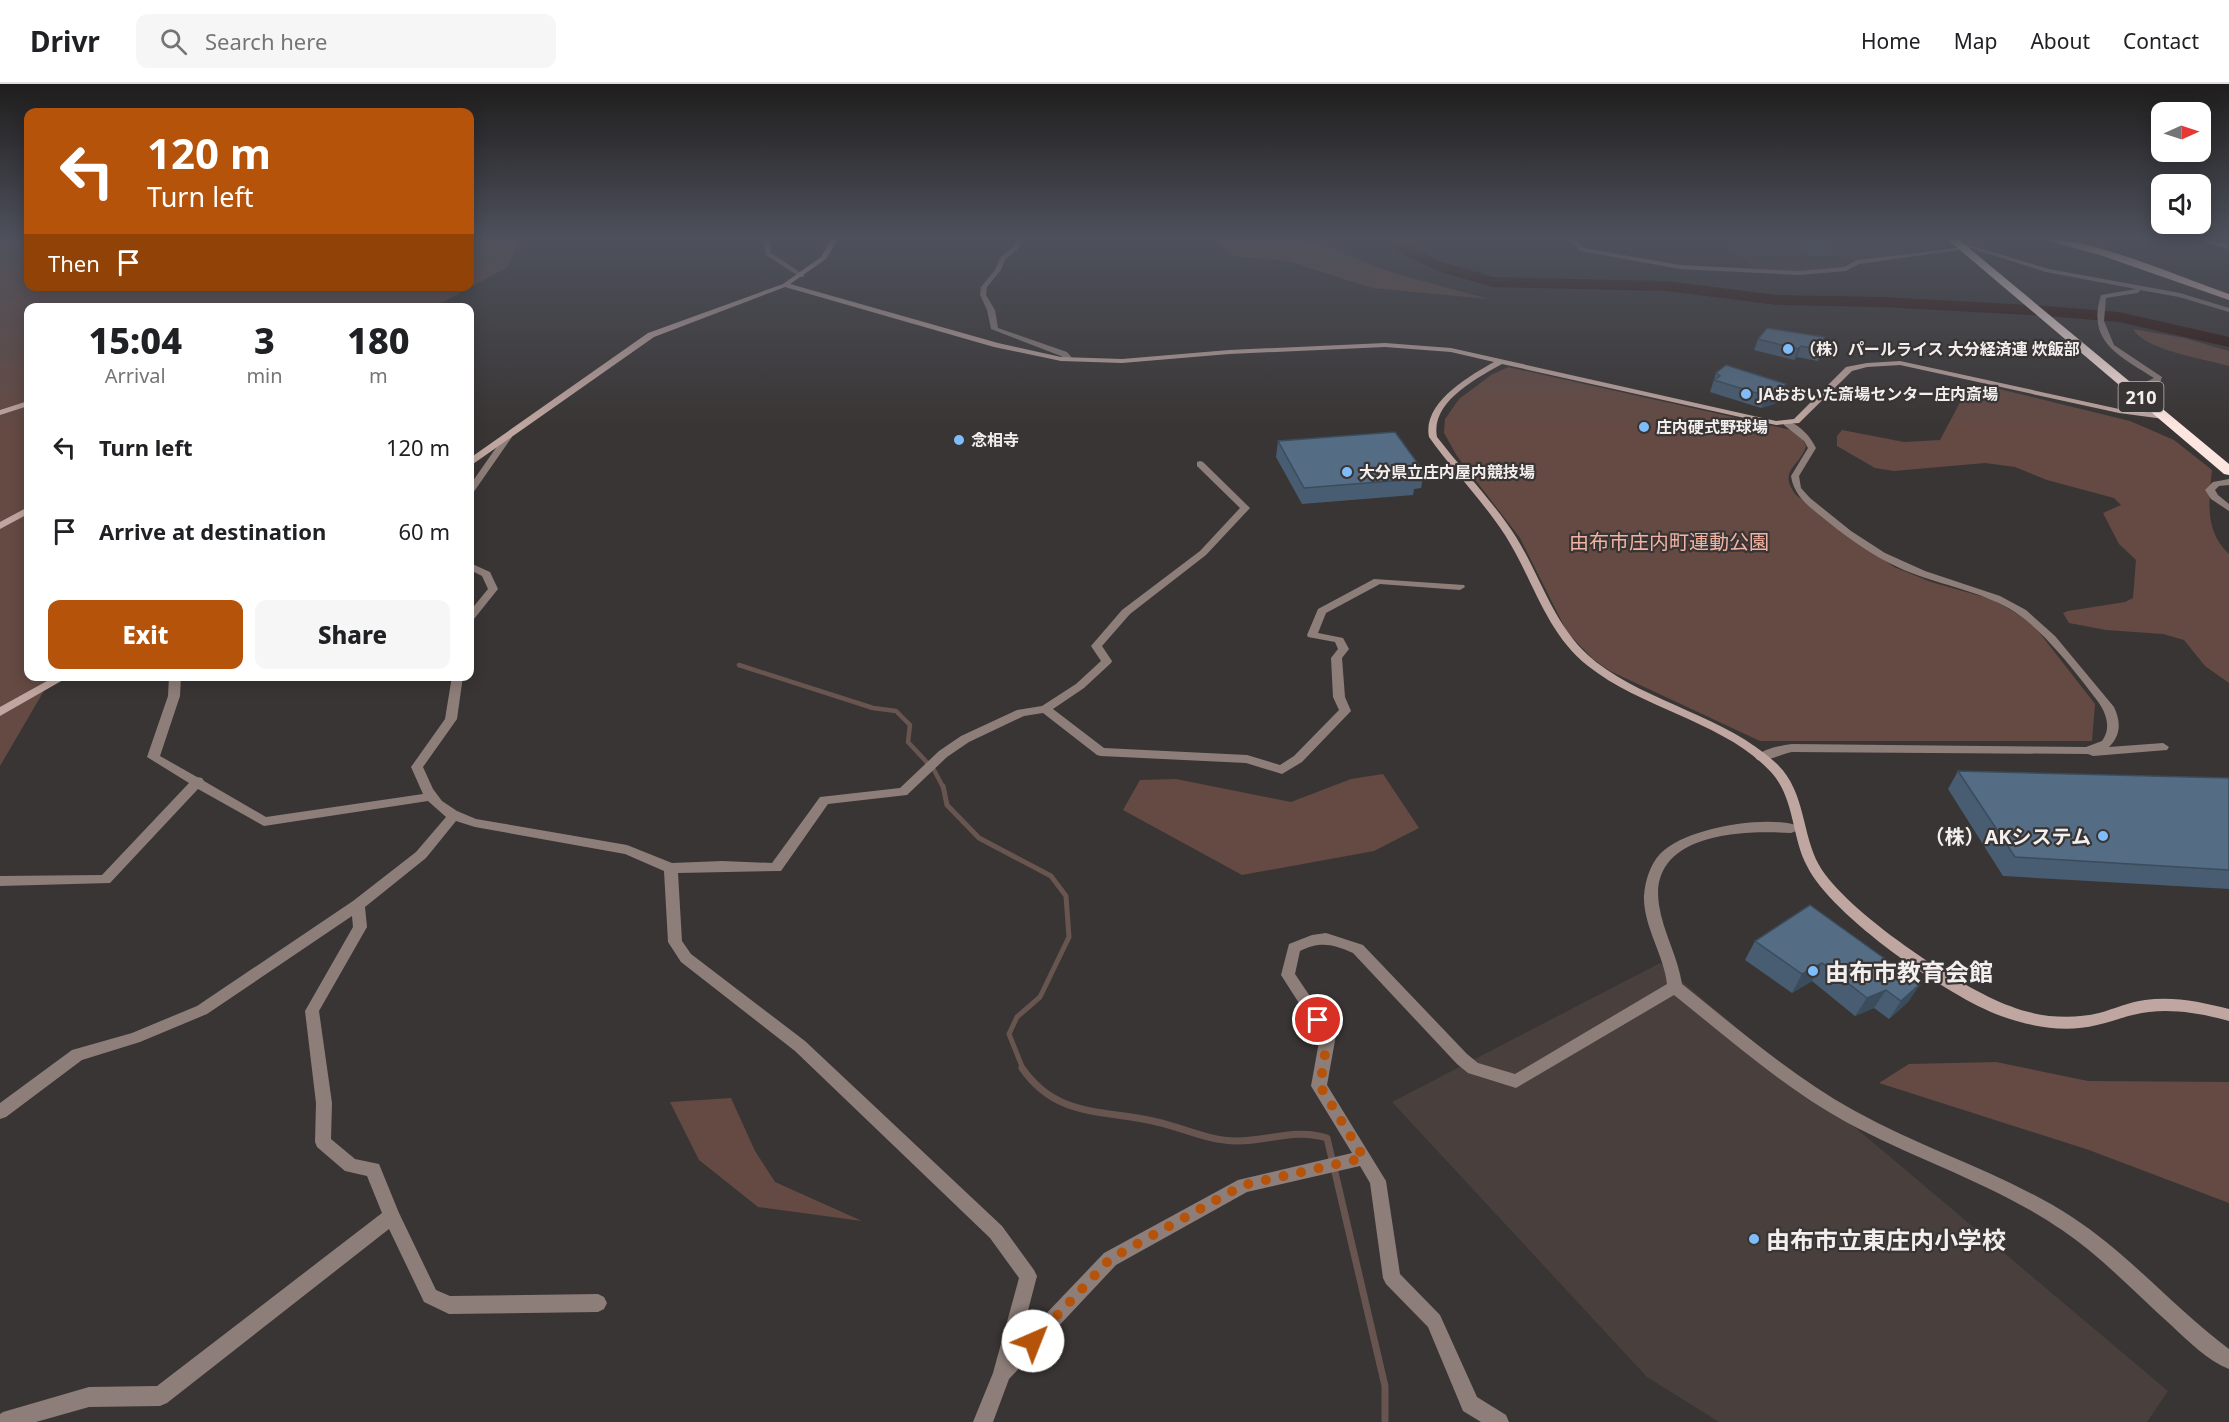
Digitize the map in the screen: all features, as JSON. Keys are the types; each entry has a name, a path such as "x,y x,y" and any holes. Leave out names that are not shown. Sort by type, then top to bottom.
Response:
{"highway":[{"name":"210","path":"2027,301 2229,471"}],"street":[{"path":"474,459 651,335 741,301"},
{"path":"843,301 997,345 1069,359 1122,360 1229,352 1385,345 1451,350 1745,417 1787,423 1800,420 1847,370 1863,365 1889,363 1921,366 2119,411 2164,417"},
{"path":"987,301 995,329 1064,354 1069,359"},
{"path":"2101,301 2100,321 2114,349 2158,377 2157,381 2134,391"},
{"path":"2204,301 2229,310"},
{"path":"1502,361 1466,382 1445,401 1431,427 1433,437 1506,531 1558,627 1575,649 1616,681 1714,730 1761,757 1786,782 1809,857 1826,886 1858,916 1974,997 2021,1016 2055,1023 2090,1020 2133,1008 2162,1005 2189,1006 2229,1016"},
{"path":"0,413 24,404"},
{"path":"1787,423 1808,440 1812,448 1795,479 1800,493 1811,504 1892,561 2003,600 2041,627 2104,702 2113,718 2112,735 2106,744 2098,749 2080,752"},
{"path":"474,484 508,437"},
{"path":"457,681 451,719 417,767 429,797 453,817 627,850 671,868 722,866 776,868 824,800 903,792 943,754 965,739 1021,714 1045,709 1080,686 1107,661 1096,646 1126,612 1203,553 1245,508 1200,464"},
{"path":"2229,482 2216,484 2210,490 2214,497 2229,508"},
{"path":"0,526 24,512"},
{"path":"474,568 486,574 493,589 474,612"},
{"path":"1045,709 1101,752 1247,759 1282,770 1298,759 1345,711 1339,697 1336,658 1344,649 1339,640 1312,635 1315,623 1322,611 1378,581 1460,587"},
{"path":"0,712 56,681"},
{"path":"175,681 174,696 153,757 198,781 264,822 429,797"},
{"path":"1761,757 1778,750 1792,748 2080,752 2163,747"},
{"path":"0,881 105,880 198,781"},
{"path":"0,1112 76,1054 135,1038 202,1010 358,905 421,855 453,817"},
{"path":"1791,828 1740,826 1711,832 1680,846 1658,868 1654,877 1651,898 1675,987 1814,1095 1852,1118 2028,1201 2067,1224 2100,1248 2194,1333 2229,1360"},
{"path":"671,868 675,942 686,958 800,1046 996,1233 1028,1276 1002,1373 983,1422"},
{"path":"358,905 360,927 312,1011 324,1103 323,1142 351,1166 373,1169 392,1216 430,1296 448,1305 598,1303"},
{"path":"1499,1422 1470,1404 1434,1321 1392,1278 1378,1181 1320,1086 1328,1035 1288,975 1294,948 1313,937 1336,939 1358,949 1462,1059 1473,1068 1516,1081 1675,987"},
{"path":"1002,1373 1110,1259 1244,1185 1364,1158"},
{"path":"3,1422 89,1397 160,1396 392,1216"}],"shaded area":[{"name":"由布市立東庄内小学校","path":"1660,963 2168,1391 2147,1422 1719,1422 1647,1377 1392,1102"}],"green space":[{"path":"0,301 444,301 24,303 24,681 50,681 0,766"},
{"path":"2133,329 2184,338 2229,351 2229,366 2191,357 2149,343"},
{"name":"由布市庄内町運動公園","path":"1508,367 1791,430 1802,438 1806,446 1789,474 1791,487 1796,495 1894,567 1931,582 1991,599 2025,618 2035,627 2095,704 2092,741 1760,741 1610,671 1593,659 1567,632 1520,538 1457,456 1444,433 1445,419 1459,399 1491,375"},
{"path":"1976,387 1991,387 2130,421 2174,440 2212,470 2209,504 2212,525 2215,535 2229,554 2229,683 2205,666 2184,640 2163,634 2106,630 2069,623 2063,613 2125,602 2133,598 2136,560 2119,544 2103,513 2121,505 2114,498 2047,480 2015,467 1985,463 1894,471 1875,468 1837,446 1837,436 1842,430 1904,442 1940,440 1965,393"},
{"path":"1383,774 1419,828 1374,851 1242,875 1123,810 1140,780 1176,779 1291,802 1351,779"},
{"path":"1996,1062 2088,1081 2229,1082 2229,1203 2089,1150 1879,1083 1909,1064"},
{"path":"731,1098 755,1151 775,1182 862,1221 758,1207 699,1160 670,1102"}],"building":[{"path":"1767,328 1824,337 1823,350 1801,346 1798,349 1758,339"},
{"path":"1726,365 1786,384 1778,392 1766,396 1714,380 1720,376 1716,373"},
{"name":"大分県立庄内屋内競技場","path":"1395,432 1424,472 1412,473 1416,479 1304,488 1278,441"},
{"name":"（株）AKシステム","path":"1958,771 2229,778 2229,870 2015,857"},
{"path":"1810,905 1920,984 1901,1001 1886,990 1867,998 1822,963 1802,974 1755,941"}],"waterway":[{"path":"1853,301 2119,317 2229,342"},
{"path":"739,665 873,708 896,711 910,725 908,742 934,770 943,787"},
{"path":"943,786 947,805 979,838 1051,876 1066,896 1069,937 1040,997 1017,1017 1009,1034 1023,1069"},
{"path":"1022,1068 1051,1096 1083,1109 1157,1122 1207,1137 1227,1140 1304,1134 1327,1138 1385,1386 1385,1422"}],"place":[{"name":"（株）パールライス 大分経済連 炊飯部","path":"1788,349"},
{"name":"JAおおいた斎場センター庄内斎場","path":"1746,394"},
{"name":"庄内硬式野球場","path":"1644,427"},
{"name":"念相寺","path":"959,440"},
{"name":"大分県立庄内屋内競技場","path":"1347,472"},
{"name":"（株）AKシステム","path":"2103,836"},
{"name":"由布市教育会館","path":"1813,971"},
{"name":"由布市立東庄内小学校","path":"1754,1239"}],"route":[{"path":"1033,1341 1110,1259 1225,1195 1244,1185 1364,1158 1320,1086 1328,1035 1318,1020"}]}
